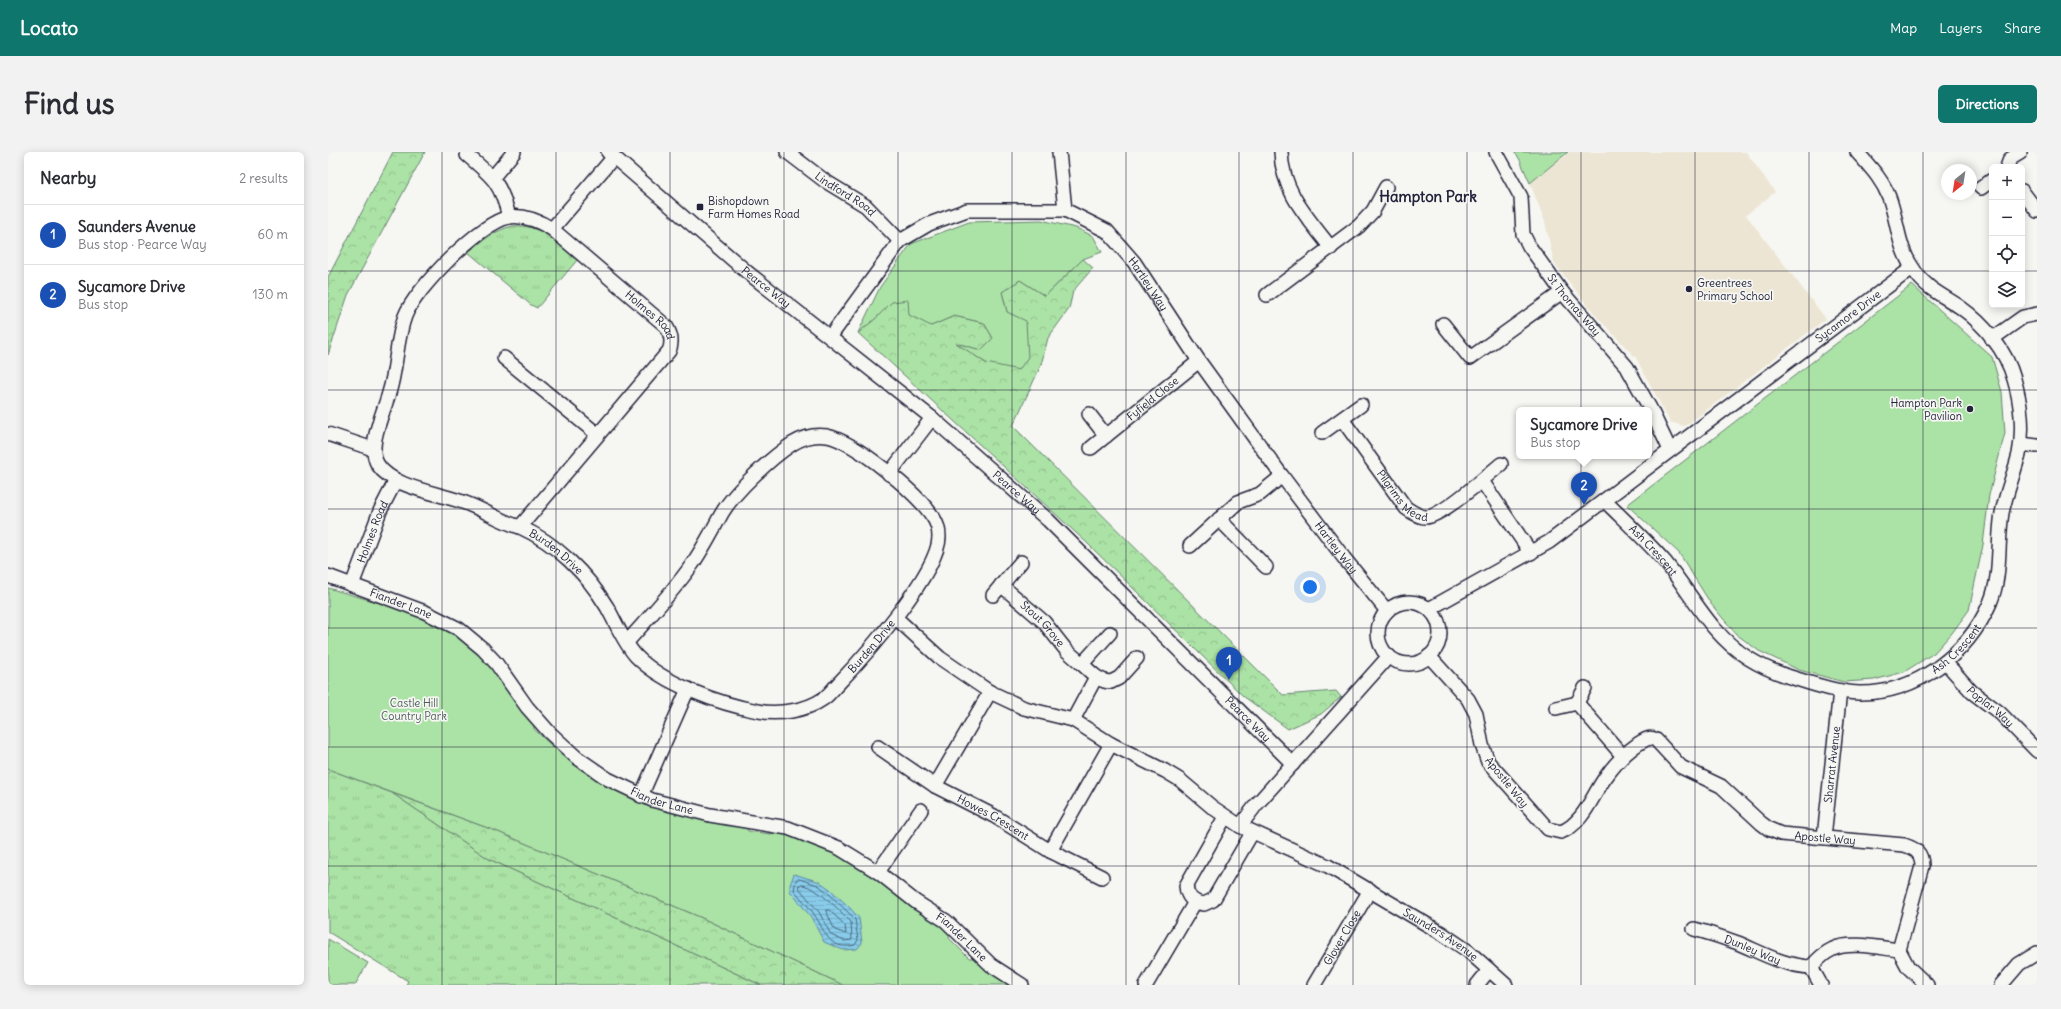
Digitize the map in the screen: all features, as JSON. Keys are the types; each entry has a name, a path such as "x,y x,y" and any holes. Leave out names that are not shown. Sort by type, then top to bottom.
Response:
{"street":[{"path":"493,176 514,152"},
{"name":"Lindford Road","path":"787,152 825,181 866,206 900,241"},
{"path":"1059,152 1065,210"},
{"path":"1281,152 1285,182 1289,191 1331,248"},
{"name":"St Thomas Way","path":"1496,152 1521,197 1525,239 1562,292 1627,367 1649,407"},
{"name":"Ash Crescent","path":"1605,501 1666,563 1712,626 1738,651 1779,673 1840,691 1872,692 1898,687 1922,678 1945,662 1960,650 1976,630 1994,594 1998,571 2002,513 2021,444 2019,400 2014,377 2005,357 1978,323 1962,308 1922,282 1912,268 1899,241 1891,205 1884,186 1871,166 1857,152"},
{"path":"2008,164 2010,159 2020,153"},
{"path":"467,155 493,176 502,192 509,217 489,226 462,249 430,279 410,306 403,322 394,376 373,449 374,458 377,465 383,472 396,480 457,500 520,527"},
{"path":"552,229 610,155"},
{"name":"Pearce Way","path":"610,155 747,272 932,418 1048,520 1086,556 1293,764"},
{"path":"1981,188 1989,182"},
{"path":"1267,295 1331,248 1367,218 1378,204 1386,187"},
{"path":"2025,195 2037,210"},
{"name":"Hartley Way","path":"830,337 900,241 929,224 967,210 1065,210 1107,231 1134,262 1199,361 1282,476 1344,558 1387,611"},
{"name":"Holmes Road","path":"509,217 534,220 552,229 666,326 670,332 672,342 669,351 597,434 520,527"},
{"name":"Sycamore Drive","path":"1429,609 1531,553 1605,501 1670,450 1912,268"},
{"path":"1443,324 1470,358 1562,292"},
{"path":"1992,339 2023,317 2037,314"},
{"path":"504,358 597,434"},
{"name":"Fyfield Close","path":"1091,448 1199,361"},
{"path":"1322,433 1361,405"},
{"name":"St Thomas Way","path":"1652,412 1670,450"},
{"path":"1089,414 1106,436"},
{"path":"889,474 932,418"},
{"name":"Pilgrims Mead","path":"1342,419 1406,508 1426,517 1436,514 1482,481 1502,464"},
{"path":"328,434 373,449"},
{"name":"Burden Drive","path":"520,527 536,535 583,573 597,591 631,649 643,662 688,689 722,704 761,712 796,710 823,699 863,658 896,618 932,560 939,538 936,522 932,515 889,474 856,450 828,437 813,435 790,445 753,477 727,505 689,569 627,642"},
{"path":"2021,444 2037,446"},
{"path":"1190,546 1238,502 1260,494 1282,476"},
{"name":"Holmes Road","path":"352,585 380,511 396,480"},
{"path":"1482,481 1531,553"},
{"path":"1219,519 1266,567"},
{"name":"Stout Grove","path":"1021,562 997,590 1044,622 1066,650 1096,677"},
{"name":"Fiander Lane","path":"328,576 425,612 459,630 483,649 496,663 538,720 564,746 597,772 641,796 686,809 772,824 807,834 839,848 878,872 916,902 946,921 991,965 1022,985"},
{"path":"1408,602 1422,605 1429,609 1437,622 1439,629 1438,644 1429,656 1422,661 1409,663 1396,661 1383,650 1378,634 1382,617 1387,611 1400,603 1408,602"},
{"name":"Saunders Avenue","path":"896,618 940,658 990,692 1024,708 1073,720 1111,744 1165,771 1225,817 1240,826 1252,833 1308,857 1370,890 1468,951 1506,985"},
{"path":"1082,664 1110,633"},
{"path":"1240,826 1256,805 1389,656"},
{"name":"Apostle Way","path":"1429,656 1473,706 1479,724 1482,745 1488,762 1548,829 1561,832 1574,824 1606,776 1623,756 1648,738 1652,738 1656,740 1681,767 1721,786 1769,829 1781,834 1904,845 1916,850 1920,854 1922,866 1899,950"},
{"path":"1073,720 1096,677 1107,682 1115,681 1137,658"},
{"name":"Poplar Way","path":"1945,662 1972,692 2000,713 2037,751"},
{"path":"1556,708 1577,703 1586,688"},
{"path":"641,796 688,689"},
{"name":"Sharrat Avenue","path":"1824,837 1840,691"},
{"path":"935,786 990,692"},
{"path":"1577,703 1623,756"},
{"path":"1050,851 1111,744"},
{"name":"Howes Crescent","path":"878,747 935,786 994,816 1050,851 1102,877"},
{"path":"878,872 921,810"},
{"path":"1225,817 1186,886 1188,896 1195,902 1204,904 1213,900 1252,833"},
{"name":"Glover Close","path":"1314,985 1370,890"},
{"path":"1146,985 1195,902"},
{"name":"Dunley Way","path":"1694,929 1725,938 1784,963 1810,967"},
{"path":"1822,985 1810,967 1827,952 1841,946 1866,946 1899,950 1908,968 1927,985"},
{"path":"2001,985 2019,964 2037,953"},
{"path":"1477,985 1489,970"}],"shaded area":[{"name":"Greentrees Primary School","path":"1570,152 1746,152 1775,192 1746,215 1826,319 1692,421 1684,426 1670,422 1636,358 1596,316 1554,263 1545,222 1530,183"}],"green space":[{"path":"393,152 425,152 348,295 328,355 328,277"},
{"path":"1514,152 1568,152 1530,183 1519,158"},
{"path":"1041,220 1076,228 1093,236 1102,252 1083,259 1045,296 1020,280 1002,292 1007,312 1026,321 1028,357 1019,370 986,363 956,343 981,350 993,338 984,323 954,316 931,326 909,315 908,300 892,302 858,333 880,287 911,244 969,222"},
{"path":"513,226 523,226 540,231 556,241 578,259 537,308 531,305 468,252 494,233"},
{"path":"1083,259 1093,268 1073,291 1069,309 1048,338 1041,365 1013,426 1283,695 1336,691 1341,697 1321,714 1288,729 1243,696 1087,543 858,333 875,319 892,301 908,300 931,326 954,316 984,323 993,338 981,350 958,344 986,363 1007,312 1002,292 1020,280 1045,296"},
{"path":"1912,285 1992,357 2002,392 2005,433 1989,495 1983,545 1969,610 1952,633 1934,653 1904,672 1874,680 1844,682 1799,670 1759,651 1736,634 1711,604 1679,553 1627,505"},
{"name":"Castle Hill Country Park","path":"328,588 383,604 384,602 403,608 431,619 457,634 479,653 499,675 534,722 534,729 552,746 558,746 594,774 623,793 646,803 674,812 746,826 748,831 771,834 778,830 834,851 879,880 897,896 951,930 949,938 969,958 977,958 1011,985 843,985 700,917 496,831 328,769"},
{"path":"328,769 392,793 489,859 761,985 406,985 408,981 328,932"},
{"path":"392,793 496,831 700,917 843,985 761,985 489,859"},
{"path":"328,939 368,963 355,985 328,985"}],"water":[{"path":"794,874 820,882 830,889 859,918 862,943 857,949 843,950 824,942 811,917 790,891 790,885"}],"place":[{"name":"Bishopdown Farm Homes Road","path":"700,207"},
{"name":"Greentrees Primary School","path":"1689,289"},
{"name":"Hampton Park Pavilion","path":"1970,409"},
{"name":"Sycamore Drive","path":"1584,505"},
{"name":"Saunders Avenue","path":"1229,680"}],"district":[{"name":"Hampton Park","path":"1428,196"}]}
